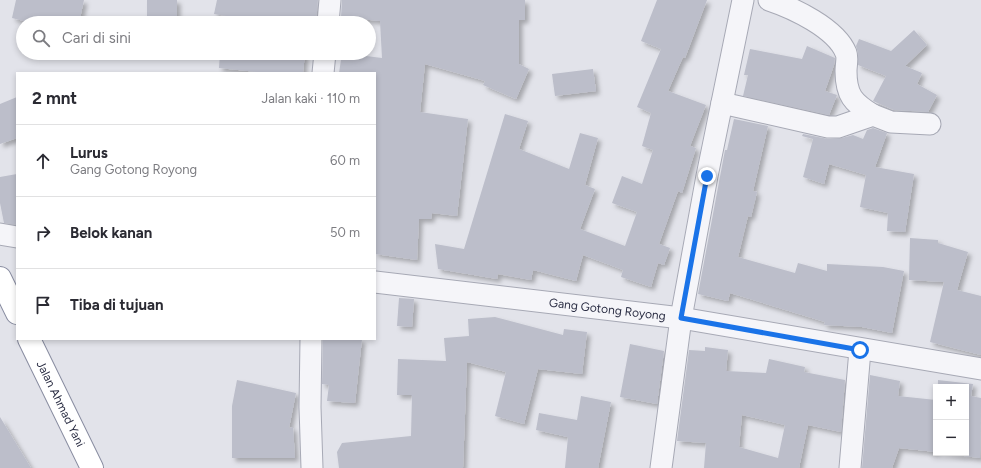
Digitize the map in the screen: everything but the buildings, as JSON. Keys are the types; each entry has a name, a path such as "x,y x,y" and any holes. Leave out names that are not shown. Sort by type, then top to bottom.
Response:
{"highway":[{"path":"0,278 16,311"},
{"name":"Jalan Ahmad Yani","path":"30,340 92,468"}],"street":[{"path":"329,16 330,0"},
{"path":"661,468 681,318 707,176 743,0"},
{"path":"769,0 785,5 819,25 838,40 846,54 846,80 851,97 860,107 873,115 891,122 930,124"},
{"path":"323,72 324,60"},
{"path":"722,103 828,128 838,127 873,115"},
{"path":"0,234 16,237"},
{"name":"Gang Gotong Royong","path":"376,282 681,318 860,350 981,369"},
{"path":"311,340 310,407 312,468"},
{"path":"850,468 860,350"}],"route":[{"path":"707,176 681,318 860,350"}]}
